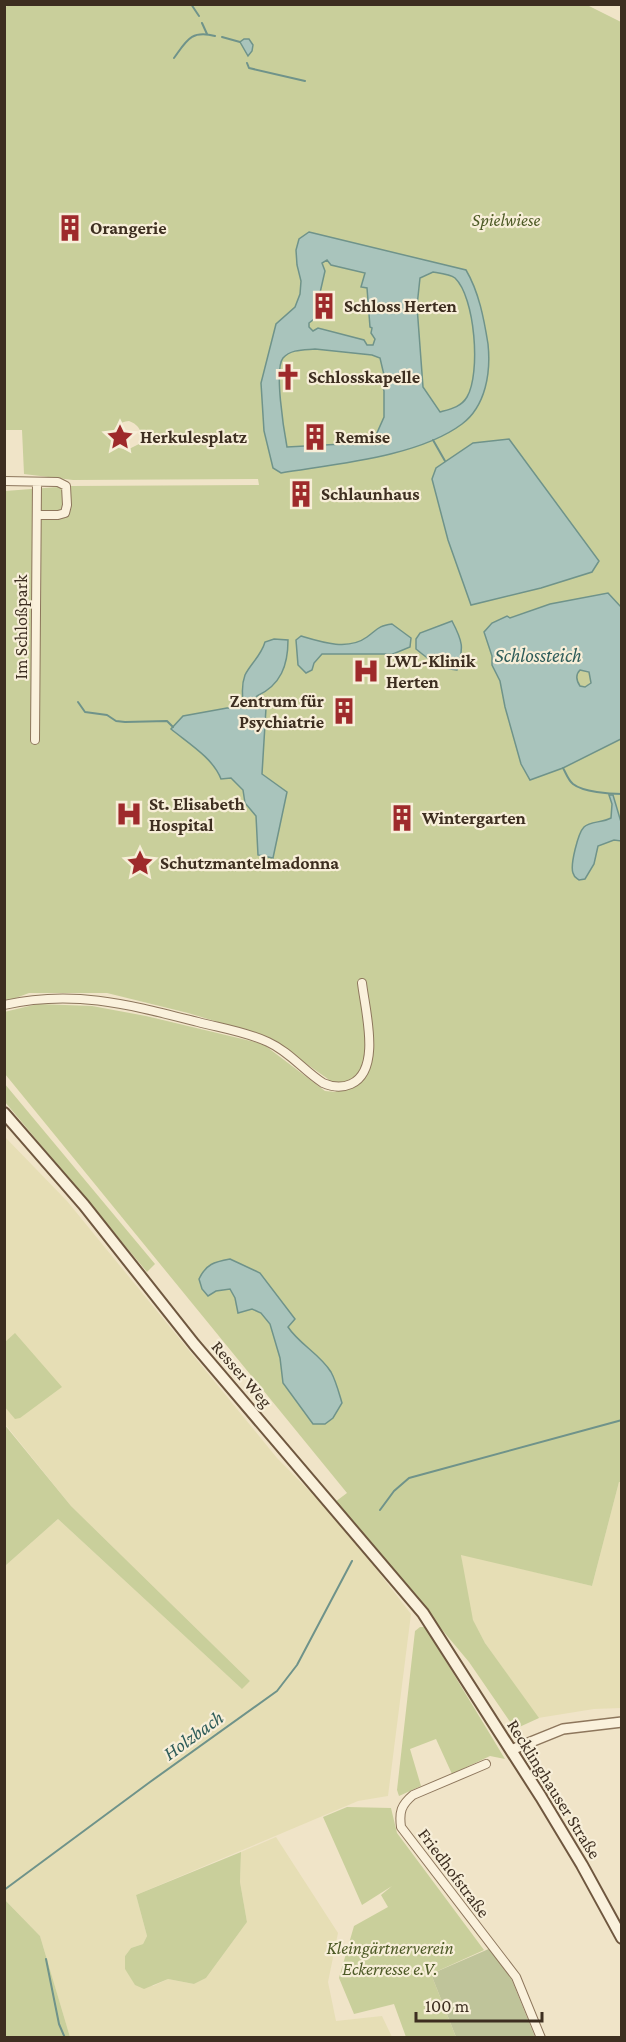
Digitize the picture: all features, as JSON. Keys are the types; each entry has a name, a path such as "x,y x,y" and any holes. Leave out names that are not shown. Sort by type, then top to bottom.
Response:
{"main road":[{"name":"Resser Weg","path":"4,1113 84,1205 194,1344 423,1613 453,1658"},
{"name":"Recklinghauser Straße","path":"453,1658 582,1865 621,1938"}],"street":[{"path":"4,481 62,483 66,486 68,495 65,513 37,515"},
{"name":"Im Schloßpark","path":"35,740 37,482"},
{"path":"4,1005 57,997 128,1004 267,1041 290,1055 323,1083 329,1086 343,1086 358,1079 369,1057 370,1043 362,983"},
{"path":"511,1750 563,1729 621,1722"},
{"name":"Friedhofstraße","path":"486,1764 412,1795 403,1804 399,1814 400,1827 516,1977 541,2037"}],"shaded area":[{"path":"4,1136 67,1201 277,1458 339,1521 411,1614 388,1796 358,1801 136,1895 147,1936 143,1944 131,1948 125,1956 125,1969 153,1986 168,1979 194,1984 206,1978 247,1922 240,1882 241,1852 276,1837 338,1933 328,1982 336,2021 382,2016 392,2037 70,2037 40,1936 5,1900 5,1566 58,1519 241,1688 250,1681 71,1506 5,1424"},
{"path":"619,1482 621,1482 621,1708 594,1709 538,1718 485,1643 473,1621 466,1594 461,1554 592,1586"}],"green space":[{"name":"Spielwiese","path":"12,4 585,4 621,22 621,1482 619,1482 592,1586 461,1555 473,1620 485,1643 539,1718 515,1729 469,1662 335,1502 347,1493 5,1074 4,1012 38,1004 92,1006 146,1016 263,1044 325,1091 336,1092 328,1079 268,1037 188,1013 107,993 29,993 5,1002 5,491 71,486 259,485 258,479 73,480 24,474 22,430 4,430 5,7","holes":["122,422 133,423 141,433 139,444 127,450 119,448 112,436 114,430"]},
{"path":"4,1083 155,1264 147,1272 5,1102"},
{"path":"15,1333 62,1387 20,1418 15,1419 4,1406 5,1342"},
{"path":"4,1424 71,1506 250,1681 242,1689 58,1519 5,1566"},
{"path":"420,1627 427,1630 505,1759 490,1756 452,1774 436,1739 410,1749 421,1786 399,1796 397,1790 415,1631"},
{"name":"Kleingärtnerverein Eckerresse e.V.","path":"347,1807 391,1808 397,1833 484,1950 431,1974 456,2037 406,2037 394,2004 354,2014 339,1978 354,1926 388,1907 381,1895 392,1886 362,1905 323,1817"},
{"path":"241,1852 240,1882 247,1922 206,1978 194,1984 168,1979 144,1989 135,1985 125,1969 125,1956 131,1948 143,1944 147,1936 136,1895"},
{"path":"5,1900 40,1936 70,2037 5,2037"},
{"path":"491,1948 511,1978 535,2037 456,2037 431,1974"}],"water":[{"path":"249,39 253,45 248,56 240,42"},
{"path":"309,232 466,270 480,306 489,355 482,398 470,417 444,435 400,452 281,473 273,468 264,431 261,383 276,324 295,307 300,294 301,281 296,250 299,239","holes":["327,260 331,265 365,273 361,287 367,288 370,327 375,339 373,345 367,345 364,340 318,328 313,331 309,327 309,323 314,319 325,271 322,263","433,272 455,278 467,301 474,336 474,371 467,397 455,407 440,412 423,387 417,306 420,278","315,349 372,355 380,358 384,375 382,383 384,417 376,435 343,444 287,447 281,401 280,364 283,358 298,350"]},
{"name":"Schlossteich","path":"509,439 599,561 592,572 541,588 471,605 448,540 432,479 436,468 473,443"},
{"name":"Schlossteich","path":"608,593 621,607 621,739 563,768 530,780 521,764 500,681 492,665 492,656 484,632 492,623 507,616 510,618 550,604","holes":["580,670 589,672 591,683 585,687 580,686 577,678 578,672"]},
{"path":"452,621 461,645 457,670 440,666 416,649 416,639 420,633"},
{"path":"392,624 411,638 410,647 393,654 322,654 314,663 312,670 306,673 298,665 296,640 301,636 334,644 351,644 360,641 381,627"},
{"path":"274,639 288,640 287,658 282,673 272,686 257,696 254,701 243,700 242,688 245,675 265,642"},
{"path":"227,708 266,708 262,774 287,792 273,858 258,855 256,816 245,803 243,790 231,778 221,779 206,758 171,729 183,716"},
{"path":"609,795 613,795 621,822 621,841 614,840 598,846 594,864 585,879 579,880 574,876 572,869 579,836 587,825 611,818 612,804"},
{"path":"230,1259 260,1273 295,1319 288,1327 331,1372 342,1403 333,1418 325,1424 313,1424 283,1383 280,1358 270,1324 261,1313 252,1309 238,1313 235,1298 230,1289 216,1291 208,1296 202,1289 199,1279 205,1270 215,1263"}],"waterway":[{"path":"191,4 199,16"},
{"path":"202,23 207,34"},
{"path":"174,58 190,38 200,34 215,36"},
{"path":"222,37 240,42"},
{"path":"247,63 249,68 305,81"},
{"path":"433,440 445,461"},
{"path":"78,702 85,712 107,715 116,721 167,721 173,727"},
{"path":"563,768 570,781 577,787 597,792 622,794"},
{"name":"Holzbach","path":"380,1510 394,1491 409,1478 622,1420"},
{"name":"Holzbach","path":"4,1890 277,1691 297,1665 352,1561"},
{"path":"46,1959 59,2024 65,2038"}],"place":[{"name":"Orangerie","path":"70,228"},
{"name":"Schloss Herten","path":"324,306"},
{"name":"Schlosskapelle","path":"288,377"},
{"name":"Herkulesplatz","path":"120,437"},
{"name":"Remise","path":"315,437"},
{"name":"Schlaunhaus","path":"301,494"},
{"name":"LWL-Klinik Herten","path":"366,671"},
{"name":"Zentrum für Psychiatrie","path":"344,711"},
{"name":"St. Elisabeth Hospital","path":"129,814"},
{"name":"Wintergarten","path":"402,818"},
{"name":"Schutzmantelmadonna","path":"140,863"}]}
